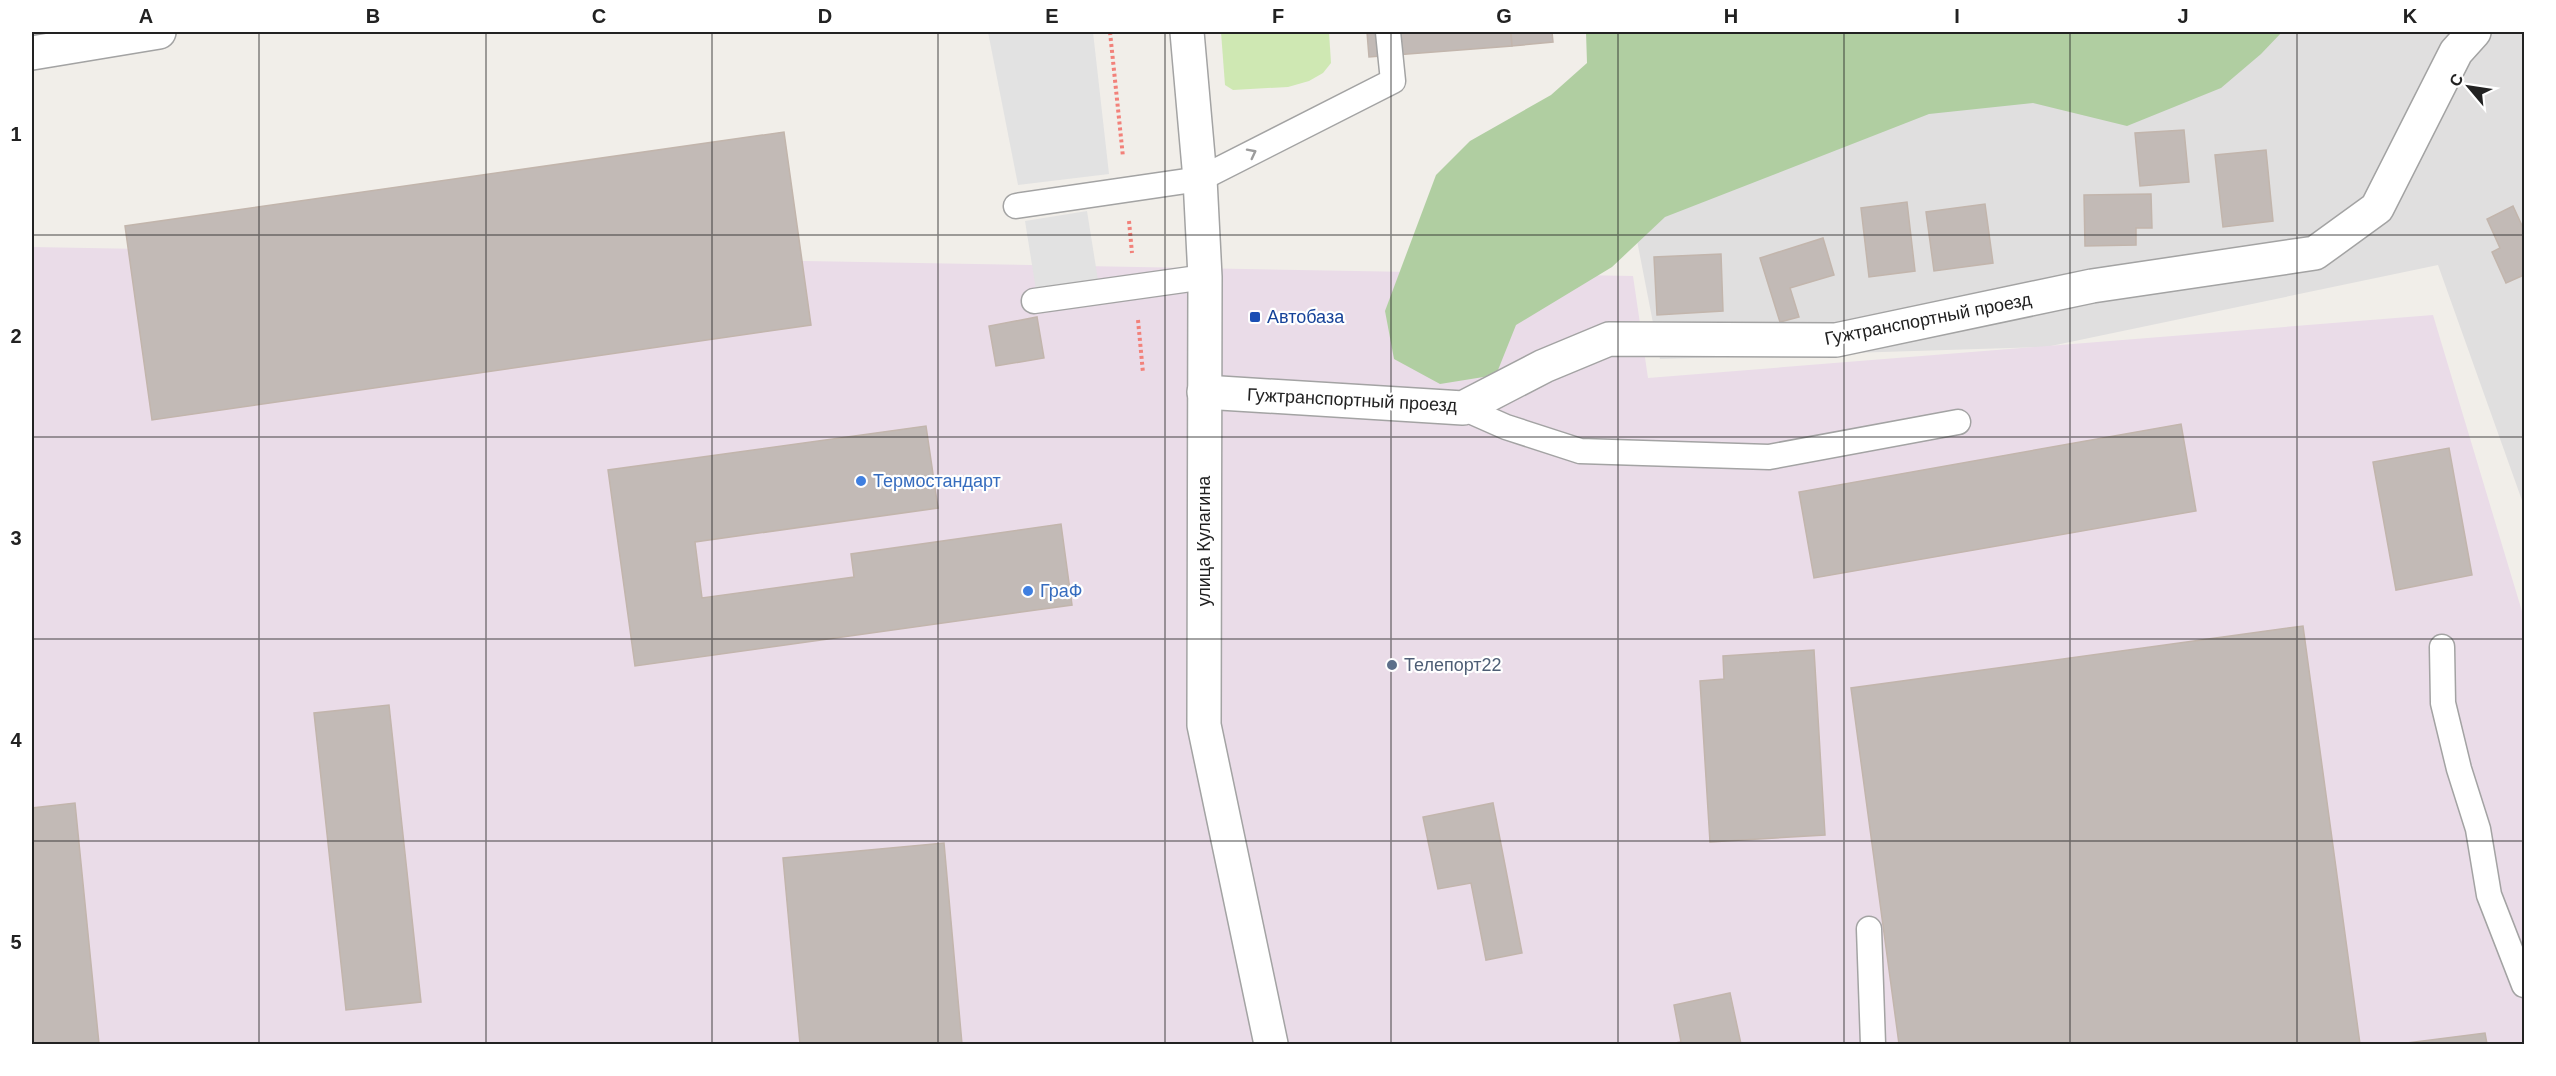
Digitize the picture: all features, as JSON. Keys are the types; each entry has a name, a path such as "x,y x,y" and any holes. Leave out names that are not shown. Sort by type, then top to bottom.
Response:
{"street":[{"path":"32,53 159,32"},
{"name":"улица Кулагина","path":"1187,32 1200,179 1205,277 1204,725 1271,1044"},
{"name":"Гужтранспортный проезд","path":"1204,392 1463,408 1544,366 1609,339 1836,340 2092,286 2315,252 2377,208 2456,52 2474,32"}],"lane":[{"path":"1016,206 1200,179 1393,81 1388,32"},
{"path":"1034,301 1205,277"},
{"path":"1463,408 1506,427 1580,451 1769,457 1958,422"},
{"path":"2442,647 2443,703 2459,769 2478,829 2489,895 2524,985"},
{"path":"1869,929 1873,1044"}],"shaded area":[{"path":"988,32 1093,32 1109,174 1018,185"},
{"path":"2196,32 2524,32 2524,506 2438,265 2046,347 1660,359 1634,225 1931,89"},
{"path":"1087,211 1098,280 1036,290 1025,221"},
{"path":"32,247 1633,276 1648,378 2433,315 2524,618 2524,1044 32,1044"}],"green space":[{"path":"1221,32 1329,32 1331,63 1323,73 1309,81 1288,87 1233,90 1225,85"},
{"path":"1586,32 2282,32 2261,54 2221,88 2127,126 2033,103 1929,114 1665,217 1612,267 1516,325 1496,375 1440,384 1394,359 1385,311 1436,175 1470,141 1551,95 1587,63"}],"building":[{"path":"1367,32 1511,32 1512,46 1369,57"},
{"path":"1511,32 1552,32 1553,42 1512,46"},
{"path":"2184,130 2189,182 2140,186 2135,133"},
{"path":"784,132 811,325 152,420 125,226"},
{"path":"2266,150 2273,221 2223,227 2215,155"},
{"path":"2151,194 2152,228 2136,228 2136,245 2085,246 2084,195"},
{"path":"1907,202 1915,271 1869,277 1861,208"},
{"path":"1985,204 1993,263 1934,271 1926,212"},
{"path":"2513,206 2524,230 2524,275 2506,283 2492,252 2500,248 2487,219"},
{"path":"1823,238 1834,275 1790,288 1799,317 1780,322 1760,258"},
{"path":"1721,254 1723,311 1657,315 1654,257"},
{"path":"1037,317 1044,358 996,366 989,326"},
{"path":"2181,424 2196,511 1814,578 1799,492"},
{"path":"926,426 938,508 695,542 702,598 854,577 851,554 1061,524 1072,605 635,666 608,470"},
{"path":"2449,448 2472,575 2396,590 2373,462"},
{"path":"2303,626 2360,1044 1899,1044 1851,688"},
{"path":"1814,650 1825,835 1710,842 1700,681 1724,679 1723,656"},
{"path":"389,705 421,1002 346,1010 314,713"},
{"path":"75,803 99,1044 32,1044 32,808"},
{"path":"1493,803 1522,953 1486,960 1471,883 1438,889 1423,817"},
{"path":"944,843 962,1044 800,1044 783,858"},
{"path":"1730,993 1741,1044 1669,1044 1681,1042 1674,1005"},
{"path":"2485,1033 2487,1044 2399,1044"}],"place":[{"name":"Автобаза","path":"1255,317"},
{"name":"Термостандарт","path":"861,481"},
{"name":"ГраФ","path":"1028,591"},
{"name":"Телепорт22","path":"1392,665"}]}
